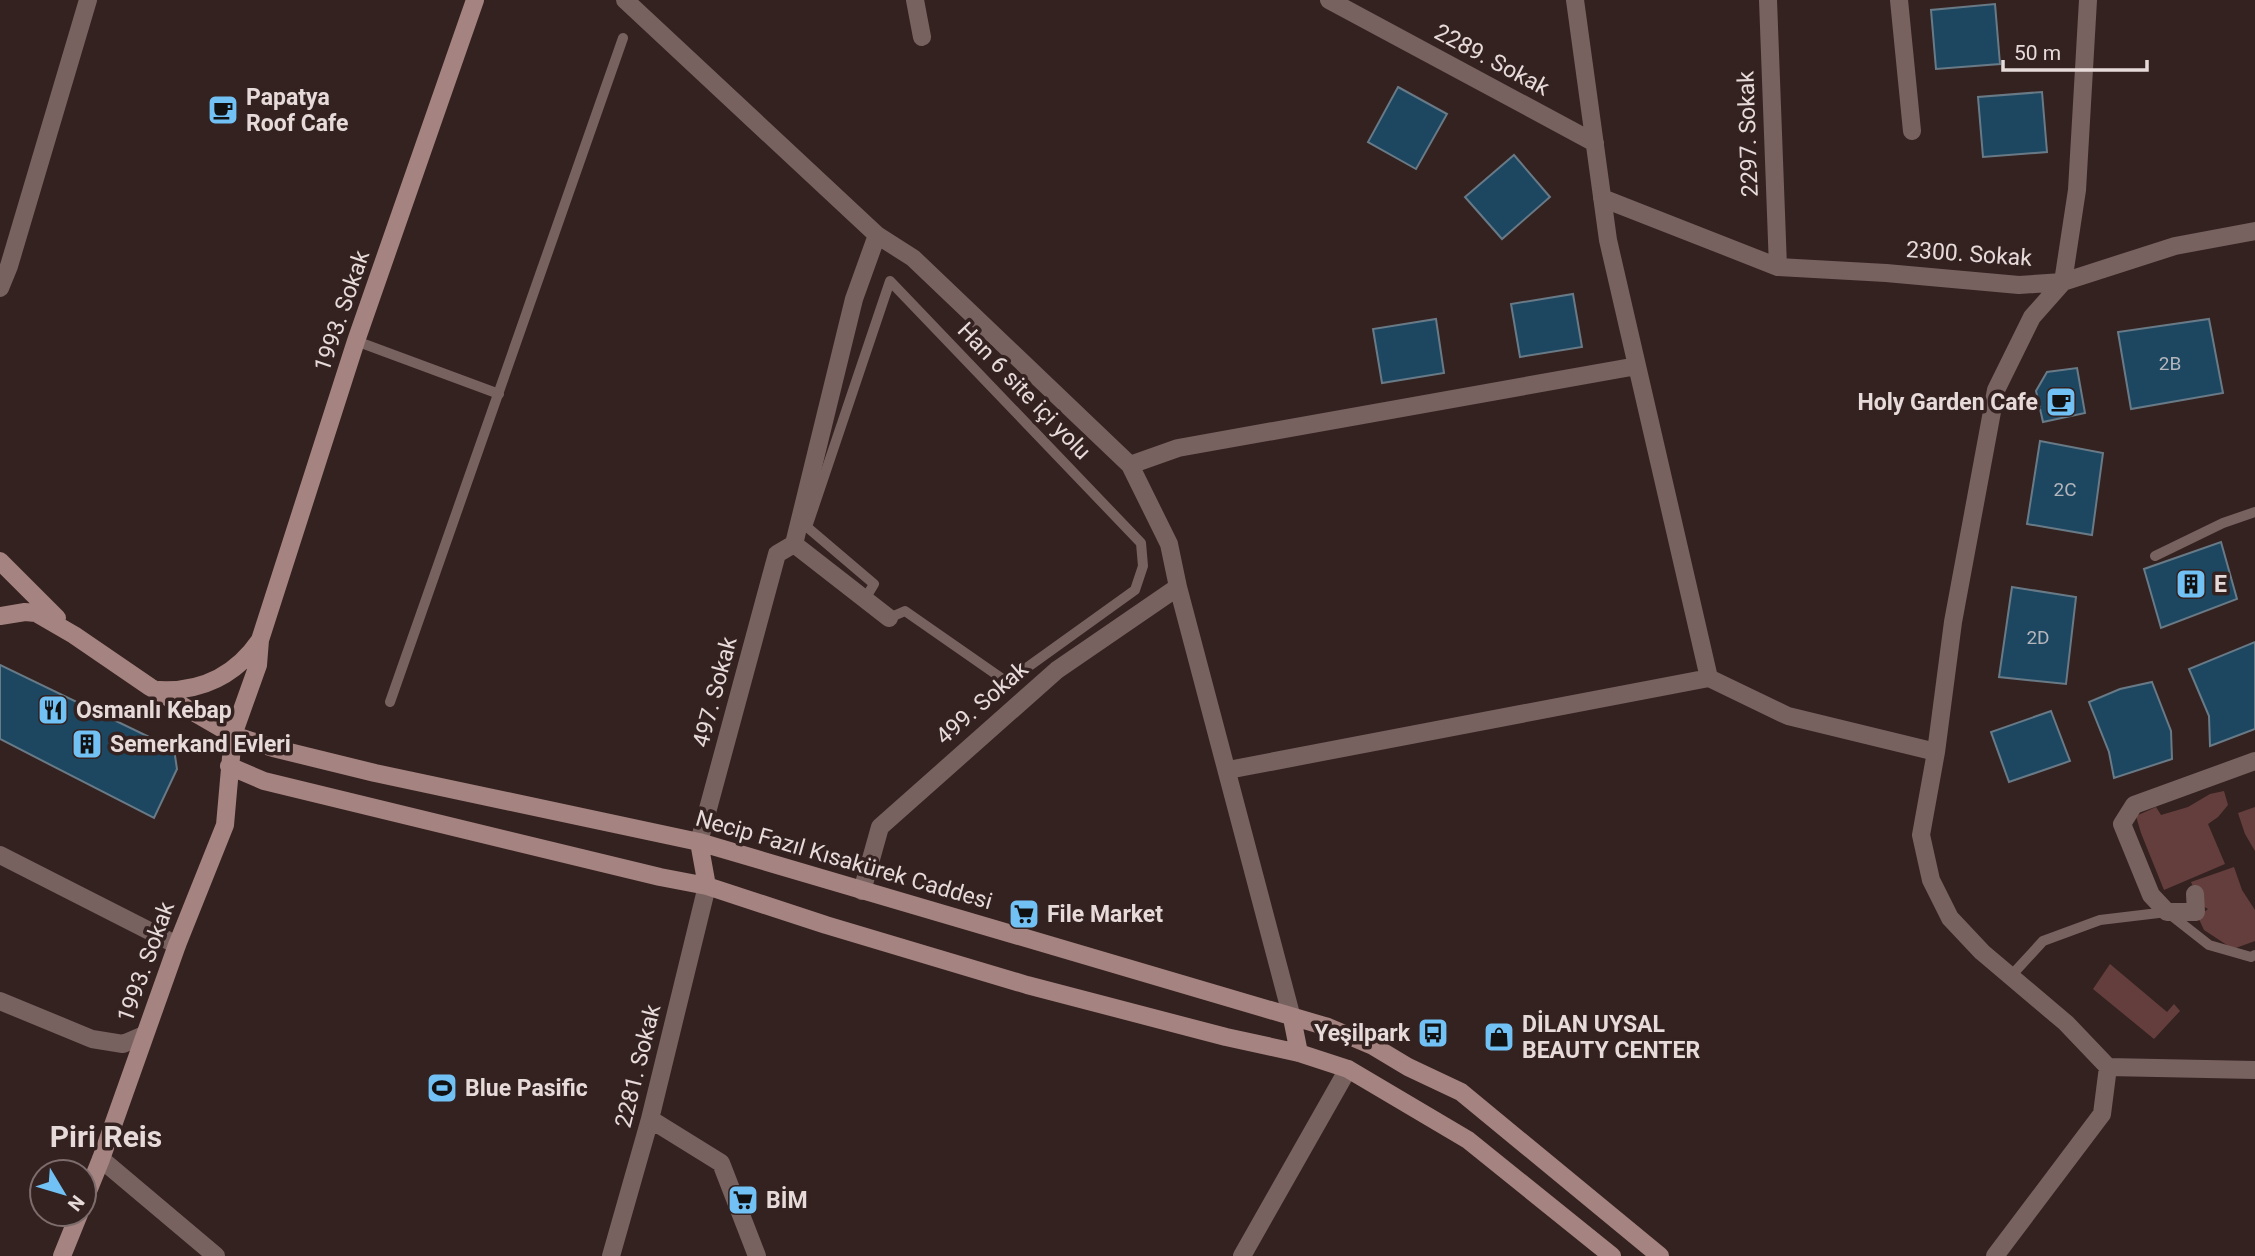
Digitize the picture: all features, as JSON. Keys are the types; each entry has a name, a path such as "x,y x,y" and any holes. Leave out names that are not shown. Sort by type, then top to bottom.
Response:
{"main road":[{"name":"1993. Sokak","path":"98,1166 177,945 225,825 233,735 258,666 260,640 356,341 475,0"},
{"path":"0,561 74,635"},
{"path":"0,616 36,613 74,635"},
{"name":"Necip Fazıl Kısakürek Caddesi","path":"74,635 154,690 233,735 273,748 375,773 699,842 1328,1027 1373,1046 1408,1067 1461,1092 1660,1256"},
{"path":"154,690 181,691 205,684 229,672 249,657 260,640"},
{"path":"229,766 264,781 707,886 832,927 1027,985 1226,1037 1299,1053 1348,1069 1468,1140 1612,1256"},
{"path":"699,842 707,886"},
{"path":"1292,1018 1299,1053"},
{"path":"62,1256 73,1228"}],"street":[{"path":"0,288 9,266 88,0"},
{"path":"625,0 877,235 913,258 1130,465 1169,544 1292,1018"},
{"path":"915,0 922,37"},
{"name":"2289. Sokak","path":"1329,0 1595,143"},
{"path":"1576,0 1608,240 1709,678"},
{"name":"2297. Sokak","path":"1768,0 1778,267"},
{"path":"1899,0 1912,131"},
{"name":"2300. Sokak","path":"1602,198 1778,267 2018,285 2063,282 2077,190 2088,0"},
{"path":"2255,231 2175,246 2063,282 2032,317 1996,390 1953,622 1936,752 1921,835 1931,880 1950,918 1982,952 2066,1023 2108,1067 2255,1070"},
{"path":"877,235 854,299 794,544 889,618"},
{"path":"1130,465 1178,449 1637,366"},
{"name":"497. Sokak","path":"699,842 778,554 794,544"},
{"name":"499. Sokak","path":"862,891 880,827 1057,670 1178,587"},
{"path":"1228,770 1709,678 1788,716 1936,752"},
{"path":"2195,894 2196,912 2167,912 2151,895 2122,824 2134,805 2255,761"},
{"path":"0,855 177,945"},
{"name":"2281. Sokak","path":"611,1256 650,1119 707,886"},
{"path":"0,1001 92,1039 123,1045 145,1035"},
{"path":"1995,1256 2102,1114 2108,1067"},
{"path":"1242,1256 1348,1069"},
{"path":"650,1119 721,1163 757,1256"},
{"path":"101,1159 216,1256"}],"lane":[{"path":"390,702 623,38"},
{"name":"Han 6 site içi yolu","path":"865,599 874,584 807,527 890,281 1140,543 1143,566 1135,590 1007,682 905,611 889,618"},
{"path":"356,341 499,394"},
{"path":"2155,556 2223,523 2255,512"},
{"path":"2010,977 2043,941 2100,920 2167,912 2210,945 2255,956"}],"shaded area":[{"path":"2224,791 2228,805 2208,824 2225,864 2164,890 2136,816 2156,807 2161,815 2188,807 2210,794"},
{"path":"2255,807 2255,851 2245,834 2238,813"},
{"path":"2234,867 2242,890 2255,910 2255,941 2233,949 2204,930 2198,917 2208,909 2201,905 2191,882"},
{"path":"2110,964 2167,1012 2174,1004 2180,1011 2154,1039 2093,989"}],"building":[{"path":"1995,4 2000,64 1936,69 1931,10"},
{"path":"1398,87 1447,114 1416,169 1368,142"},
{"path":"2042,92 2047,152 1983,157 1978,97"},
{"path":"1514,155 1550,197 1502,239 1465,197"},
{"path":"1573,294 1582,347 1520,357 1511,304"},
{"path":"1436,319 1444,373 1382,383 1373,329"},
{"path":"2209,319 2223,393 2131,409 2118,332"},
{"name":"Holy Garden Cafe","path":"2077,368 2085,413 2043,422 2036,391 2047,372"},
{"path":"2040,441 2103,453 2092,535 2027,524"},
{"name":"E","path":"2221,542 2237,599 2161,628 2144,569"},
{"path":"2012,587 2076,597 2066,684 1999,677"},
{"path":"2255,642 2255,729 2210,746 2209,716 2189,669"},
{"name":"Semerkand Evleri","path":"0,665 174,749 177,769 154,818 0,739"},
{"path":"2152,682 2171,731 2172,759 2114,778 2109,752 2089,702 2120,689"},
{"path":"2051,711 2070,761 2009,782 1991,732"}],"place":[{"name":"Papatya Roof Cafe","path":"223,110"},
{"name":"Holy Garden Cafe","path":"2061,402"},
{"name":"E","path":"2191,584"},
{"name":"Osmanlı Kebap","path":"53,710"},
{"name":"Semerkand Evleri","path":"87,744"},
{"name":"File Market","path":"1024,914"},
{"name":"Yeşilpark","path":"1433,1033"},
{"name":"DİLAN UYSAL BEAUTY CENTER","path":"1499,1037"},
{"name":"Blue Pasific","path":"442,1088"},
{"name":"BİM","path":"743,1200"}],"district":[{"name":"Piri Reis","path":"106,1136"}]}
